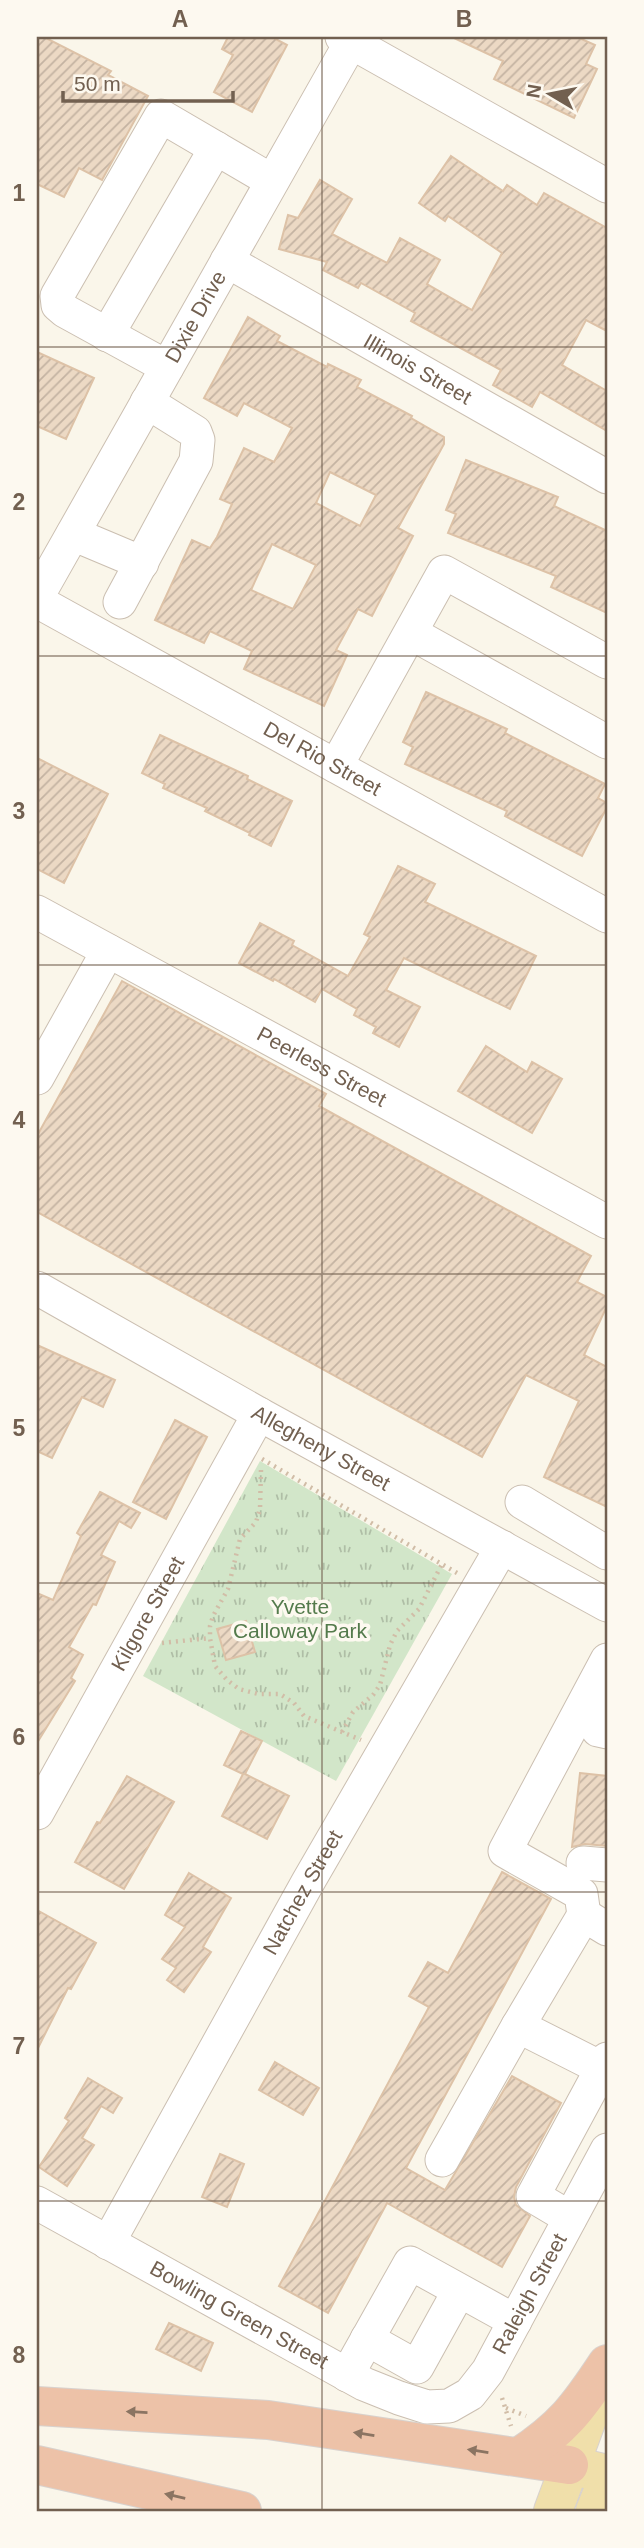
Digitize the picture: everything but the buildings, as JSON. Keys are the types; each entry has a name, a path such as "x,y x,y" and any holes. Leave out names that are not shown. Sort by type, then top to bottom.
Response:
{"highway":[{"path":"519,2457 544,2441 565,2422 607,2365"},
{"path":"37,2406 268,2420 519,2457 561,2488"},
{"path":"37,2465 242,2511"}],"main road":[{"path":"603,2491 561,2488 607,2365"}],"street":[{"name":"Dixie Drive","path":"37,599 272,181 349,38"},
{"path":"349,38 607,186"},
{"path":"167,368 65,311 58,305 57,296 160,116 272,181"},
{"path":"107,334 216,148"},
{"name":"Illinois Street","path":"227,261 607,477"},
{"path":"120,602 196,461 198,448 195,432 147,402"},
{"path":"73,534 142,563"},
{"path":"337,766 444,572 607,662"},
{"name":"Del Rio Street","path":"37,599 606,912"},
{"path":"411,633 607,742"},
{"name":"Peerless Street","path":"37,912 607,1222"},
{"path":"37,1078 108,951"},
{"name":"Allegheny Street","path":"37,1288 259,1414 606,1601"},
{"name":"Kilgore Street","path":"37,1813 134,1638 252,1454 259,1414"},
{"path":"522,1502 607,1553"},
{"name":"Natchez Street","path":"108,2243 479,1586 553,1521"},
{"path":"442,2160 518,2026 596,1922 581,1894 505,1851 607,1660"},
{"path":"607,1716 598,1730 607,1732"},
{"path":"518,2026 605,2066 533,2196 570,2218"},
{"name":"Raleigh Street","path":"449,2406 470,2394 488,2371 570,2218 604,2162"},
{"name":"Bowling Green Street","path":"37,2203 347,2375 376,2389 427,2407 449,2406"},
{"path":"347,2375 410,2263 514,2322"},
{"path":"367,2339 417,2367 459,2291"}],"path":[{"path":"252,1454 479,1586"},
{"path":"252,1454 261,1471 260,1500 256,1522 240,1539 228,1589 213,1616 210,1638 215,1666 239,1689 258,1694 280,1694 294,1703 304,1716 383,1753"},
{"path":"342,1732 353,1712 373,1695 380,1685 390,1644 397,1631 419,1609 442,1564"},
{"path":"134,1638 146,1644 210,1638"},
{"path":"479,2383 502,2398 519,2457"}],"green space":[{"name":"Yvette Calloway Park","path":"260,1461 452,1574 336,1781 143,1676"},
{"path":"358,1617 365,1642 344,1647 338,1622"}]}
